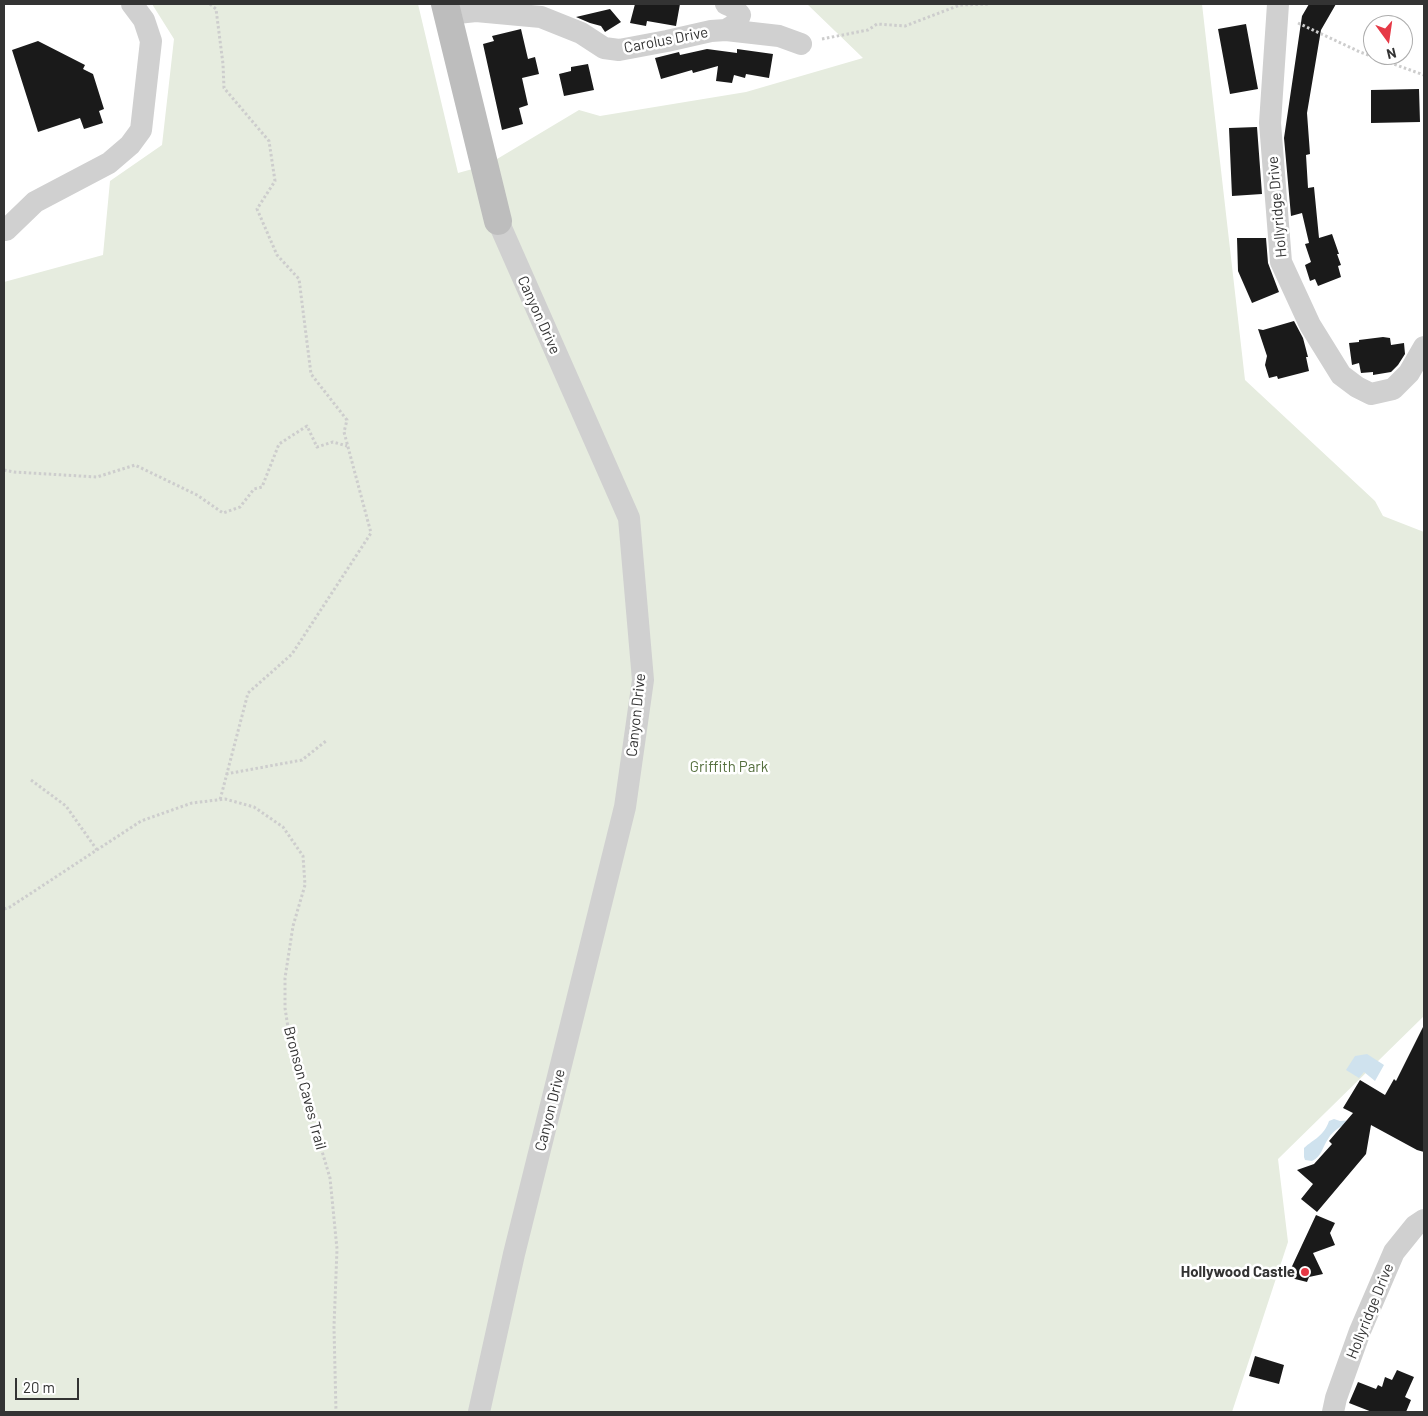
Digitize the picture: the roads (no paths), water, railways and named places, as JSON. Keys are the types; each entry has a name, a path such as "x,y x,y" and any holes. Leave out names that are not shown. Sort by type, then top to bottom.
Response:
{"street":[{"path":"6,230 35,202 109,163 130,145 141,130 151,40 144,20 132,4"},
{"path":"726,4 734,7 740,15 736,24 726,30"},
{"name":"Hollyridge Drive","path":"1283,7 1270,123 1281,262 1310,326 1341,375 1364,391 1371,394 1393,389 1409,373 1424,348"},
{"name":"Carolus Drive","path":"447,9 541,17 581,33 604,48 618,50 712,31 726,30 779,36 801,44"},
{"name":"Canyon Drive","path":"447,9 498,221 629,518 643,680 625,807 514,1254 479,1412"},
{"name":"Hollyridge Drive","path":"1333,1412 1336,1398 1360,1331 1394,1252 1415,1226 1424,1220"}],"water":[{"path":"1367,1054 1384,1065 1375,1081 1364,1072 1359,1078 1346,1070 1355,1056"},
{"path":"1334,1119 1340,1121 1353,1120 1333,1133 1315,1159 1312,1161 1305,1160 1304,1148 1322,1134 1329,1121"}],"place":[{"name":"Hollywood Castle","path":"1305,1272"}],"park label":[{"name":"Griffith Park","path":"729,767"}]}
